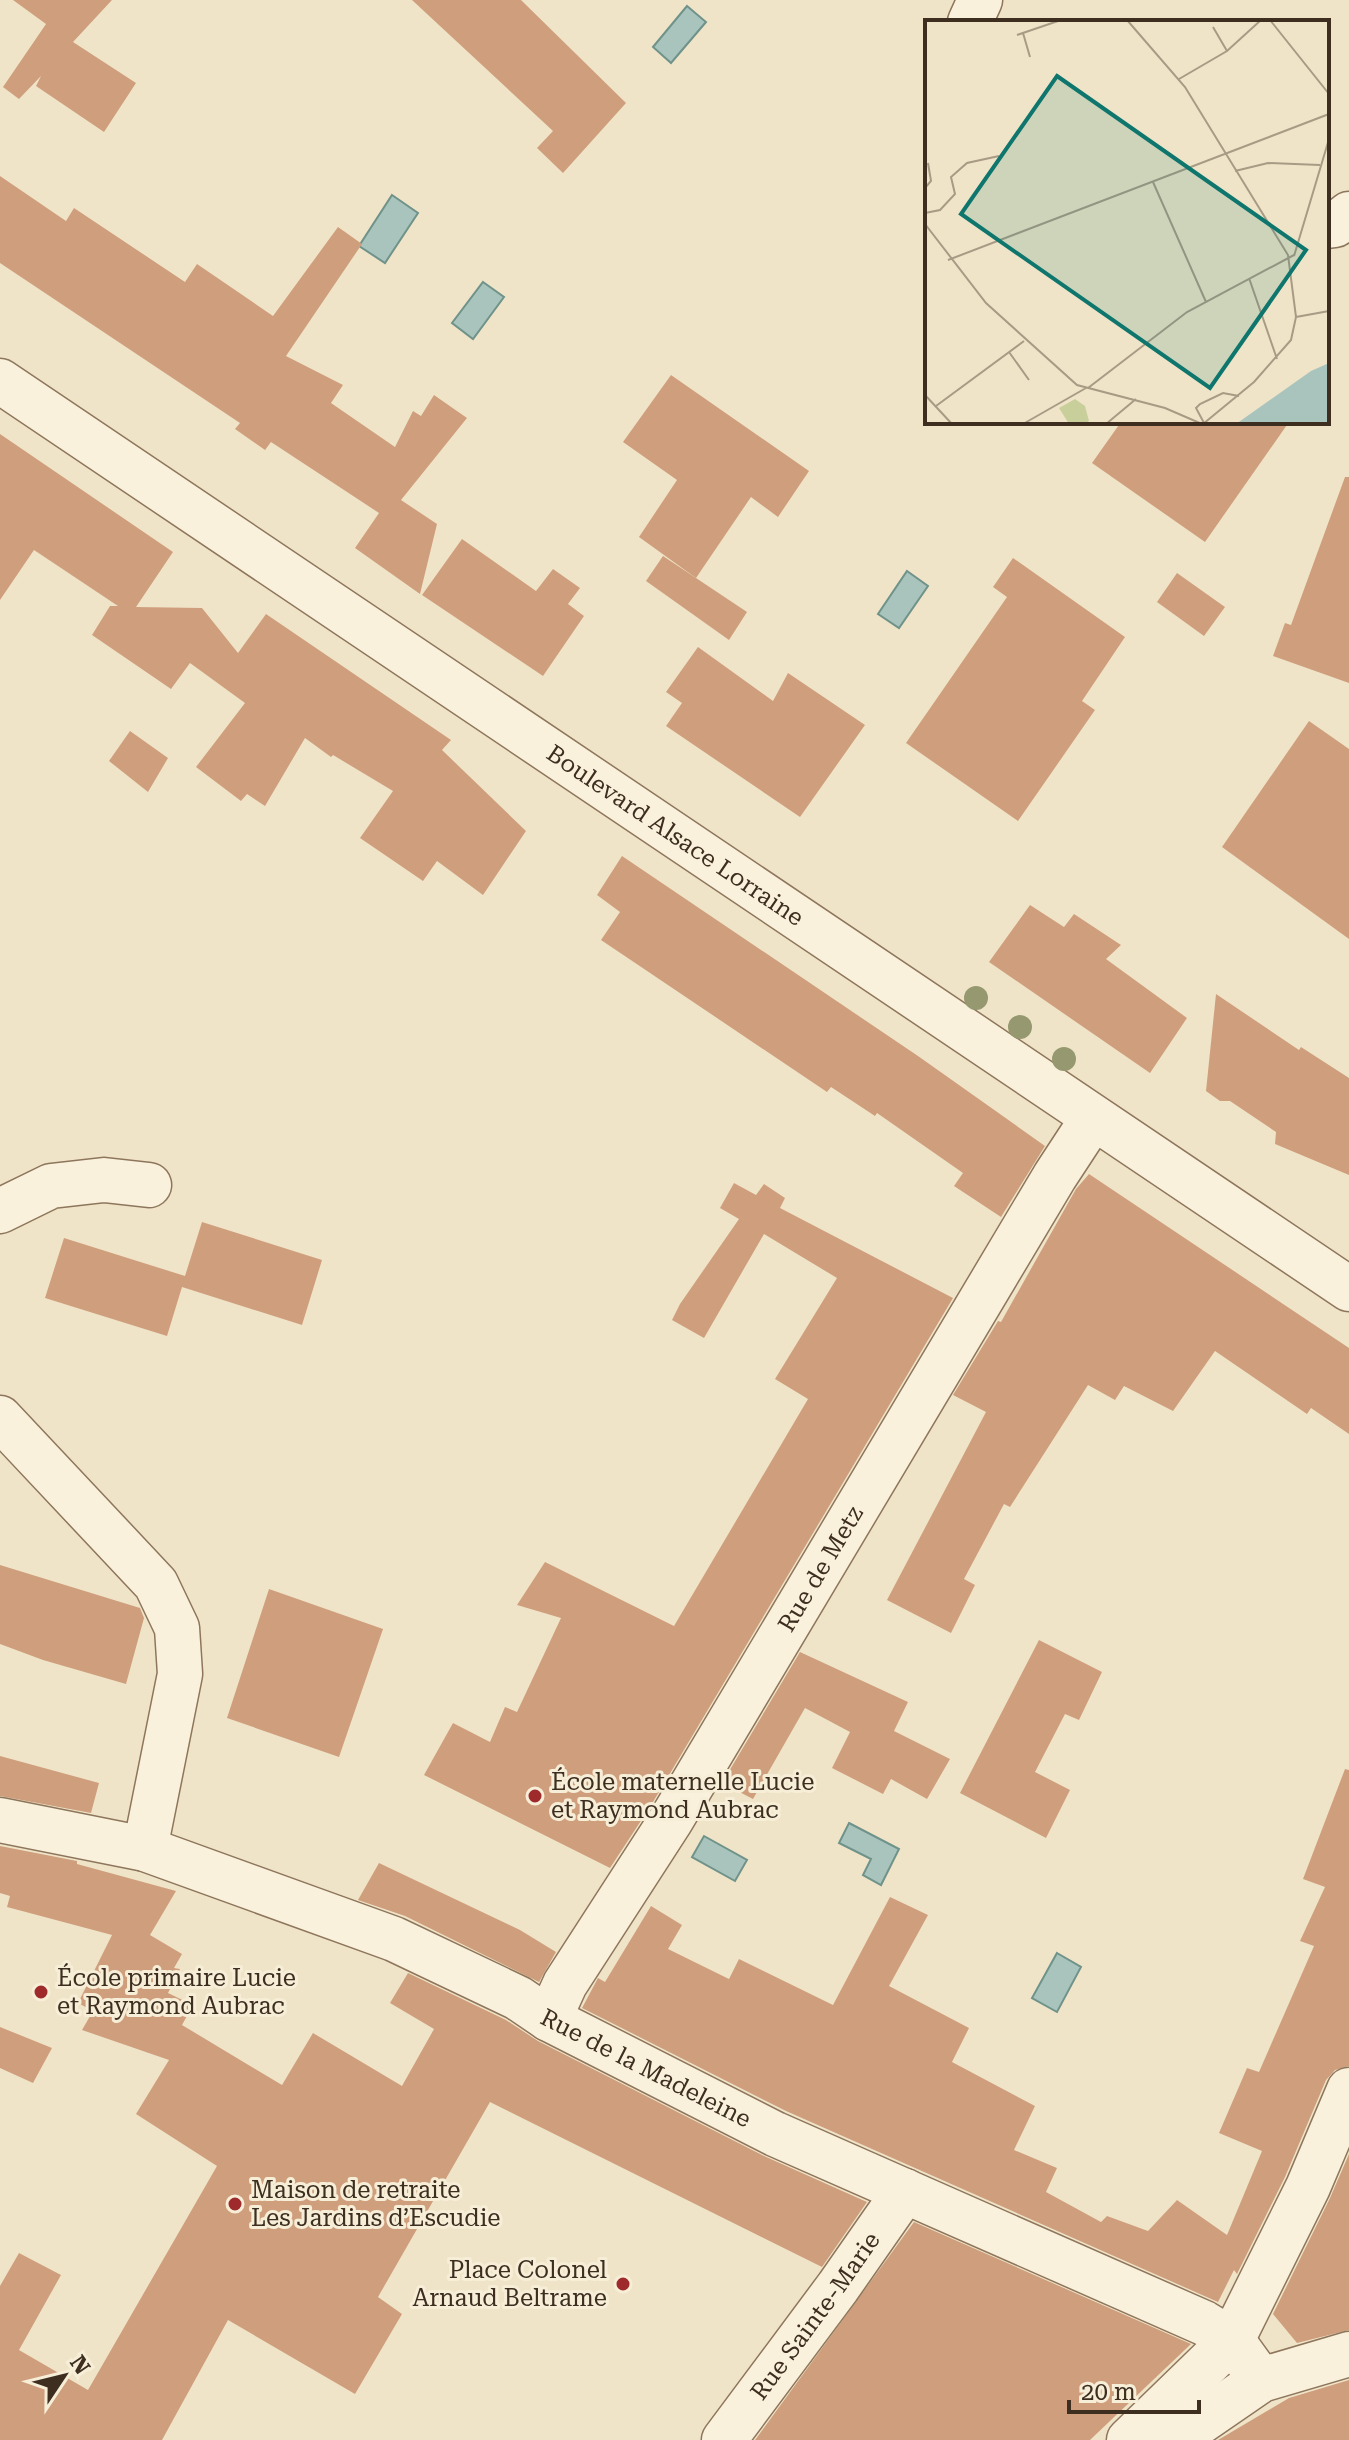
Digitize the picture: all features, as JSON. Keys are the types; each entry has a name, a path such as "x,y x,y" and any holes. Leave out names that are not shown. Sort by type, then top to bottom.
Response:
{"street":[{"path":"971,20 980,0"},
{"path":"1329,226 1349,214"},
{"name":"Boulevard Alsace Lorraine","path":"0,381 1349,1289"},
{"name":"Rue de Metz","path":"549,2019 565,1984 671,1820 1055,1176 1093,1118"},
{"path":"0,1211 51,1186 104,1180 149,1185"},
{"path":"0,1418 156,1584 177,1628 180,1674 145,1849"},
{"name":"Rue de la Madeleine","path":"0,1820 145,1849 394,1939 518,1998 549,2019 775,2134 1170,2307 1232,2340 1261,2380"},
{"path":"1129,2440 1232,2340 1308,2187 1349,2090"},
{"name":"Rue Sainte-Marie","path":"724,2440 905,2191"},
{"path":"1174,2440 1261,2380 1349,2354"}],"water":[{"path":"687,6 706,22 671,63 653,47"},
{"path":"392,195 418,213 385,263 359,246"},
{"path":"483,282 504,297 473,339 452,323"},
{"path":"907,571 928,586 899,628 878,614"},
{"path":"849,1823 899,1849 881,1885 863,1875 871,1859 839,1843"},
{"path":"704,1836 747,1860 735,1881 692,1857"},
{"path":"1057,1953 1081,1967 1057,2012 1032,1998"}],"building":[{"path":"13,0 112,0 73,42 136,83 104,132 36,86 41,76 19,99 3,87 46,24"},
{"path":"412,0 521,0 626,103 563,173 537,148 553,131"},
{"path":"0,176 66,221 74,208 185,282 197,264 273,316 338,227 362,244 286,356 343,385 331,403 395,447 413,411 421,416 434,395 467,418 401,500 437,524 420,594 355,548 379,513 271,442 265,450 235,429 240,423 0,263"},
{"path":"671,375 809,471 778,517 751,497 696,578 639,537 677,480 623,442"},
{"path":"1120,424 1288,424 1205,542 1092,463"},
{"path":"0,434 173,552 136,607 202,608 238,653 266,614 451,740 442,750 526,831 483,895 437,861 423,881 360,838 393,791 333,755 331,757 305,738 265,806 247,794 241,801 196,767 245,703 190,663 171,689 92,635 110,606 118,606 34,550 0,600"},
{"path":"1345,477 1349,477 1349,683 1273,656 1285,623 1291,625"},
{"path":"462,539 536,591 553,569 580,588 568,604 584,616 543,676 422,595"},
{"path":"663,556 747,612 729,640 646,581"},
{"path":"1013,558 1125,637 1082,701 1095,710 1018,821 906,743 1007,597 993,587"},
{"path":"1177,573 1225,607 1204,636 1157,602"},
{"path":"698,647 773,701 788,673 865,725 800,817 666,726 682,703 666,692"},
{"path":"1309,721 1349,749 1349,939 1222,847"},
{"path":"130,731 168,758 148,792 109,761"},
{"path":"622,856 918,1056 1045,1146 1001,1217 954,1186 963,1173 877,1113 875,1116 831,1087 827,1092 601,940 620,912 597,895"},
{"path":"1030,905 1064,927 1074,914 1121,945 1106,959 1187,1018 1150,1073 989,962"},
{"path":"1216,994 1299,1050 1301,1047 1349,1078 1349,1175 1275,1144 1276,1132 1230,1101 1220,1101 1206,1091"},
{"path":"1089,1174 1349,1348 1349,1434 1311,1408 1307,1414 1215,1351 1173,1411 1124,1386 1115,1400 1088,1385 1010,1507 1004,1504 964,1579 975,1585 951,1633 887,1600 986,1412 953,1395 998,1321 1001,1322 1076,1189"},
{"path":"734,1183 756,1195 764,1184 785,1198 780,1208 953,1298 650,1807 610,1868 424,1775 453,1723 490,1742 505,1707 517,1712 561,1618 517,1605 545,1562 674,1626 808,1399 775,1379 837,1278 764,1234 704,1338 672,1320 739,1219 720,1208"},
{"path":"202,1222 322,1260 302,1325 182,1287 167,1336 45,1298 64,1238 185,1276"},
{"path":"0,1565 140,1608 144,1618 126,1684 0,1644"},
{"path":"269,1589 383,1629 339,1757 227,1718"},
{"path":"1039,1640 1102,1672 1079,1720 1065,1714 1035,1772 1070,1790 1046,1838 960,1793"},
{"path":"800,1652 908,1702 894,1731 950,1759 927,1799 891,1779 883,1794 832,1768 850,1732 805,1708 753,1799 722,1783"},
{"path":"0,1756 99,1783 91,1813 0,1796"},
{"path":"1345,1769 1349,1770 1349,2066 1335,2070 1326,2080 1285,2177 1237,2274 1234,2270 1218,2302 786,2111 582,2008 598,1978 605,1982 651,1906 682,1925 668,1949 729,1979 739,1959 833,2005 890,1897 928,1915 889,1986 969,2028 952,2062 1035,2106 1014,2150 1057,2168 1046,2192 1101,2222 1107,2216 1148,2231 1177,2200 1227,2235 1262,2151 1219,2133 1247,2068 1259,2072 1314,1946 1300,1941 1325,1887 1303,1879"},
{"path":"0,1846 77,1861 77,1864 176,1891 150,1935 182,1954 174,1968 180,1969 168,1993 193,2005 182,2025 282,2085 313,2033 402,2086 434,2029 390,2003 408,1973 506,2020 538,2041 764,2156 867,2202 822,2267 490,2102 378,2297 402,2314 355,2394 228,2320 162,2440 0,2440 0,2286 19,2253 61,2275 19,2350 88,2390 217,2166 136,2114 169,2060 82,2030 93,2011 78,2003 112,1935 7,1907 10,1896 0,1893"},
{"path":"379,1863 520,1930 556,1952 539,1982 405,1916 358,1900"},
{"path":"0,2027 52,2048 33,2083 0,2068"},
{"path":"1349,2154 1349,2330 1297,2343 1273,2314"},
{"path":"914,2222 1191,2344 1090,2440 755,2440"},
{"path":"1349,2380 1349,2440 1218,2440 1289,2398"}],"place":[{"name":"École maternelle Lucie et Raymond Aubrac","path":"535,1796"},
{"name":"École primaire Lucie et Raymond Aubrac","path":"41,1992"},
{"name":"Maison de retraite Les Jardins d’Escudie","path":"235,2204"},
{"name":"Place Colonel Arnaud Beltrame","path":"623,2284"}]}
